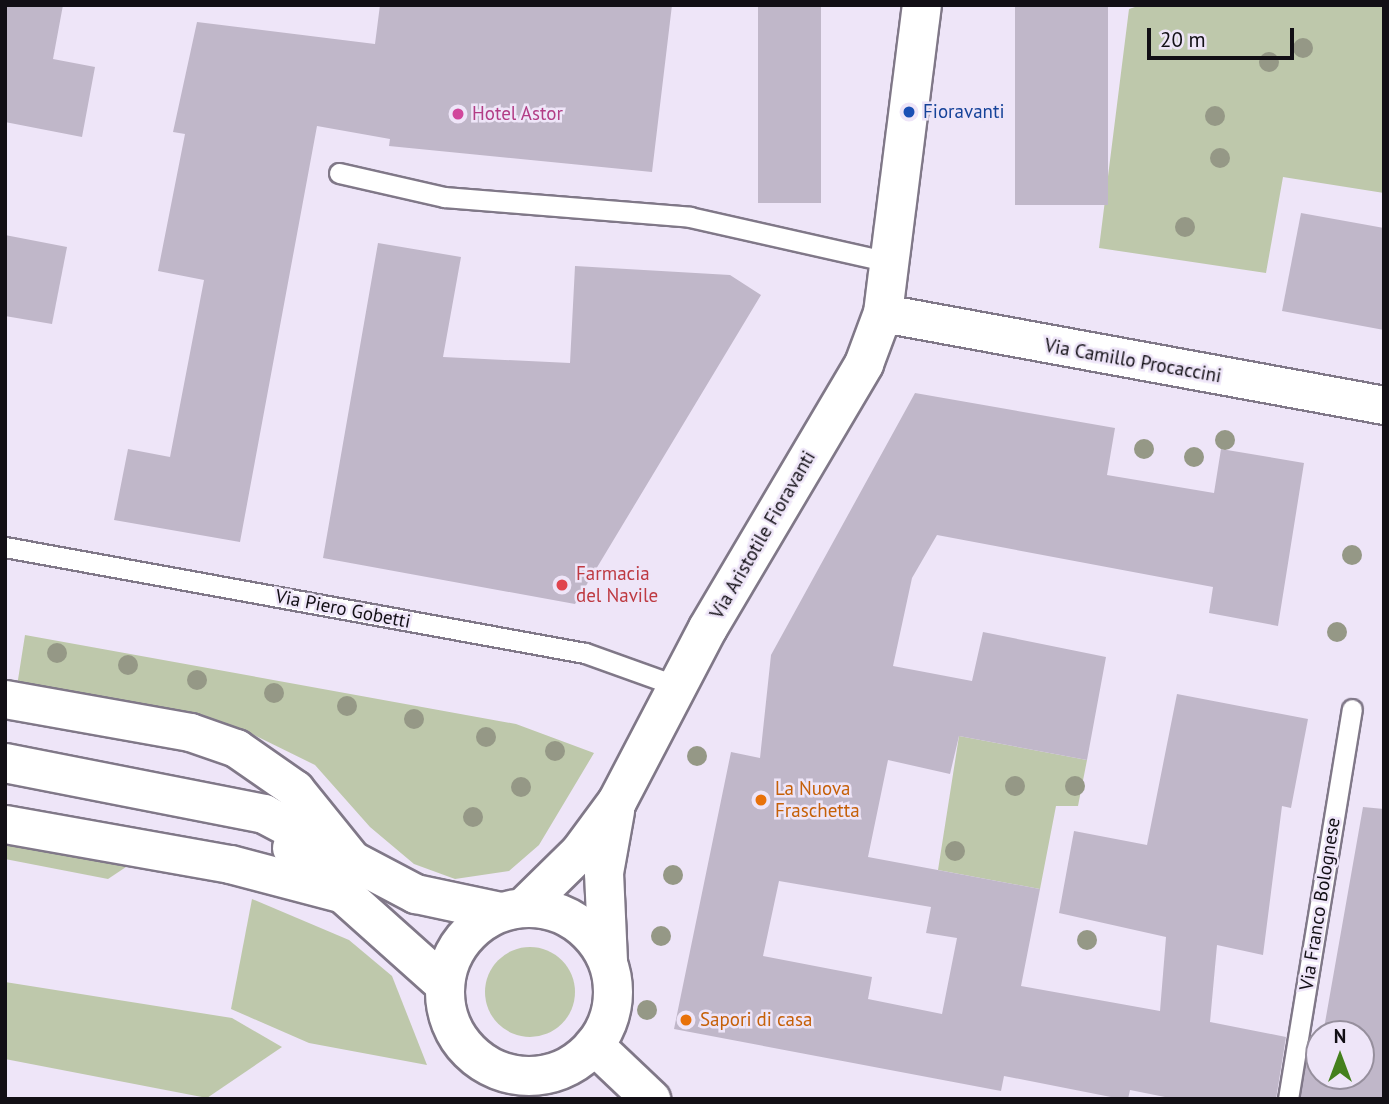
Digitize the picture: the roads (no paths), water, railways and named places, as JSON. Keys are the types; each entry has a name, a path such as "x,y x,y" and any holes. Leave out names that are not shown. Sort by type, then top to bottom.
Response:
{"street":[{"name":"Via Aristotile Fioravanti","path":"512,910 580,852 617,802 677,686 864,364 883,313 922,5"},
{"name":"Via Camillo Procaccini","path":"883,313 1384,405"},
{"path":"5,699 190,732 236,748 295,789 353,879 444,984"},
{"path":"5,763 183,794 257,825 353,879"},
{"name":"Via Aristotile Fioravanti","path":"608,961 604,873 617,802"},
{"path":"5,824 230,864 353,879 416,894 575,920 608,961 612,1005 594,1045 558,1072 525,1088 461,1044 445,1005 444,984 462,940 512,910"},
{"path":"594,1045 651,1099"}],"lane":[{"path":"338,173 444,197 690,218 890,262"},
{"name":"Via Piero Gobetti","path":"5,547 585,653 677,686"},
{"name":"Via Franco Bolognese","path":"1288,1099 1352,709"}],"place":[{"name":"Fioravanti","path":"909,112"},
{"name":"Hotel Astor","path":"458,114"},
{"name":"Farmacia del Navile","path":"562,585"},
{"name":"La Nuova Fraschetta","path":"761,800"},
{"name":"Sapori di casa","path":"686,1020"}]}
